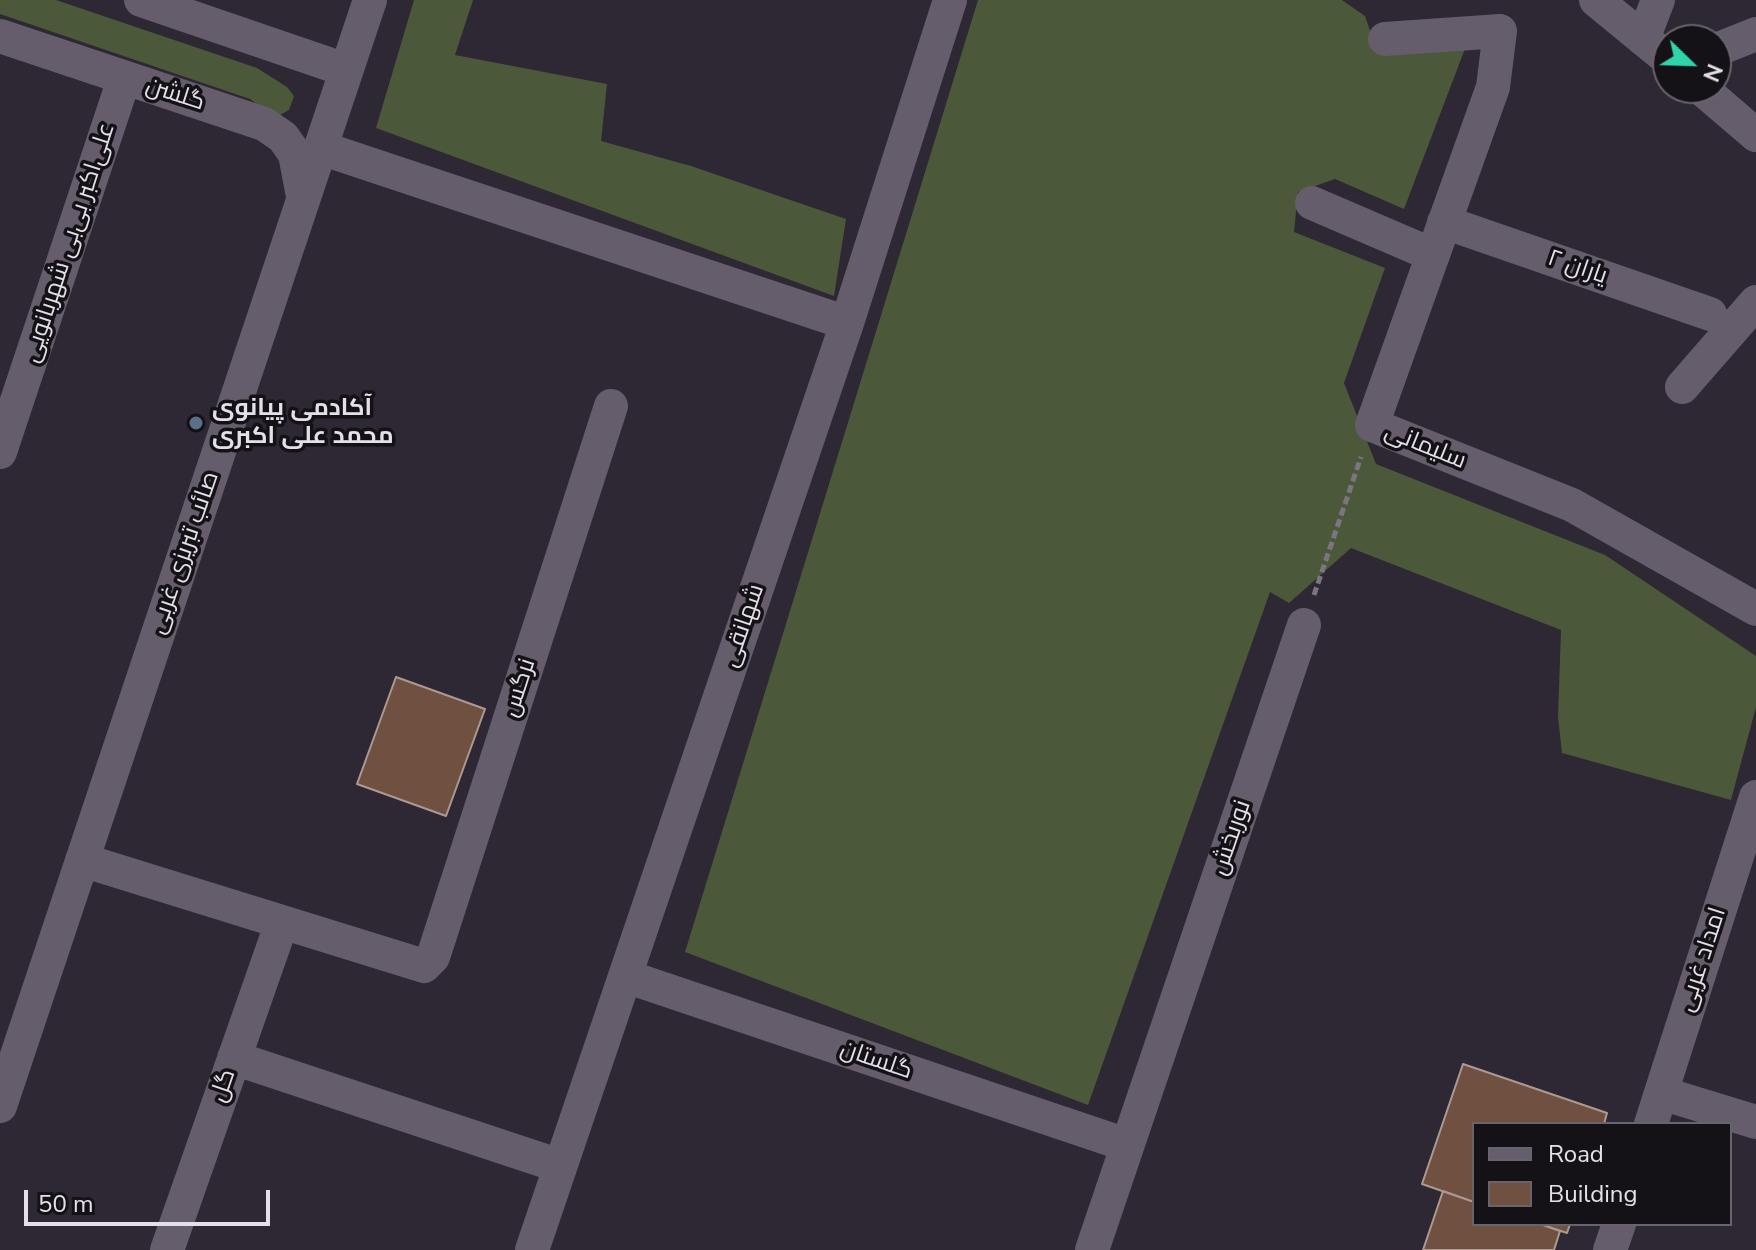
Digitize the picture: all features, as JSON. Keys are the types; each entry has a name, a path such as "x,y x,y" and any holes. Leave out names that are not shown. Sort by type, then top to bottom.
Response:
{"street":[{"path":"141,0 346,70"},
{"name":"صائب تبریزی غربی","path":"0,1106 370,0"},
{"name":"شهانقی","path":"532,1250 847,323 950,0"},
{"path":"1596,0 1652,47"},
{"path":"1657,24 1658,0"},
{"name":"سلیمانی","path":"1385,39 1500,31 1493,87 1372,425 1572,505 1756,609"},
{"path":"1732,44 1756,34"},
{"name":"گلشن","path":"0,36 264,124 283,137 295,154 301,173 303,200"},
{"name":"علی‌اکبر بی‌بی شهربانویی","path":"0,452 124,79"},
{"path":"1720,104 1756,135"},
{"path":"321,148 847,323"},
{"path":"1312,203 1433,255"},
{"name":"یاران ٢","path":"1444,222 1710,314"},
{"path":"1682,387 1756,302"},
{"name":"نرگس","path":"282,922 424,966 433,957 611,406"},
{"name":"نوربخش","path":"1092,1250 1304,625"},
{"name":"امداد غربی","path":"1656,1108 1756,797"},
{"path":"82,860 282,922"},
{"name":"گل","path":"167,1250 282,922"},
{"name":"گلستان","path":"625,976 1127,1145"},
{"path":"234,1058 560,1166"},
{"path":"1656,1108 1756,1122"},
{"path":"1610,1250 1618,1226"}],"path":[{"path":"1304,625 1372,425"}],"green space":[{"path":"0,0 56,0 257,68 287,87 294,96 289,110 280,115 250,99 0,14"},
{"path":"414,0 473,0 455,55 607,84 601,141 691,166 846,219 834,296 376,128"},
{"path":"978,0 1342,0 1365,16 1377,50 1466,46 1404,209 1335,179 1298,192 1294,232 1385,268 1344,383 1376,464 1605,555 1756,656 1756,707 1731,800 1562,753 1558,717 1561,630 1351,548 1289,603 1270,592 1088,1105 685,952"}],"building":[{"path":"396,677 485,709 446,816 357,784"},
{"path":"1463,1064 1607,1113 1605,1122 1472,1122 1472,1201 1422,1184"},
{"path":"1443,1191 1472,1201 1472,1226 1546,1226 1560,1231 1554,1250 1423,1250"},
{"path":"1546,1226 1569,1226 1567,1233"}],"place":[{"name":"آکادمی پیانوی محمد علی‌ اکبری","path":"196,423"}]}
